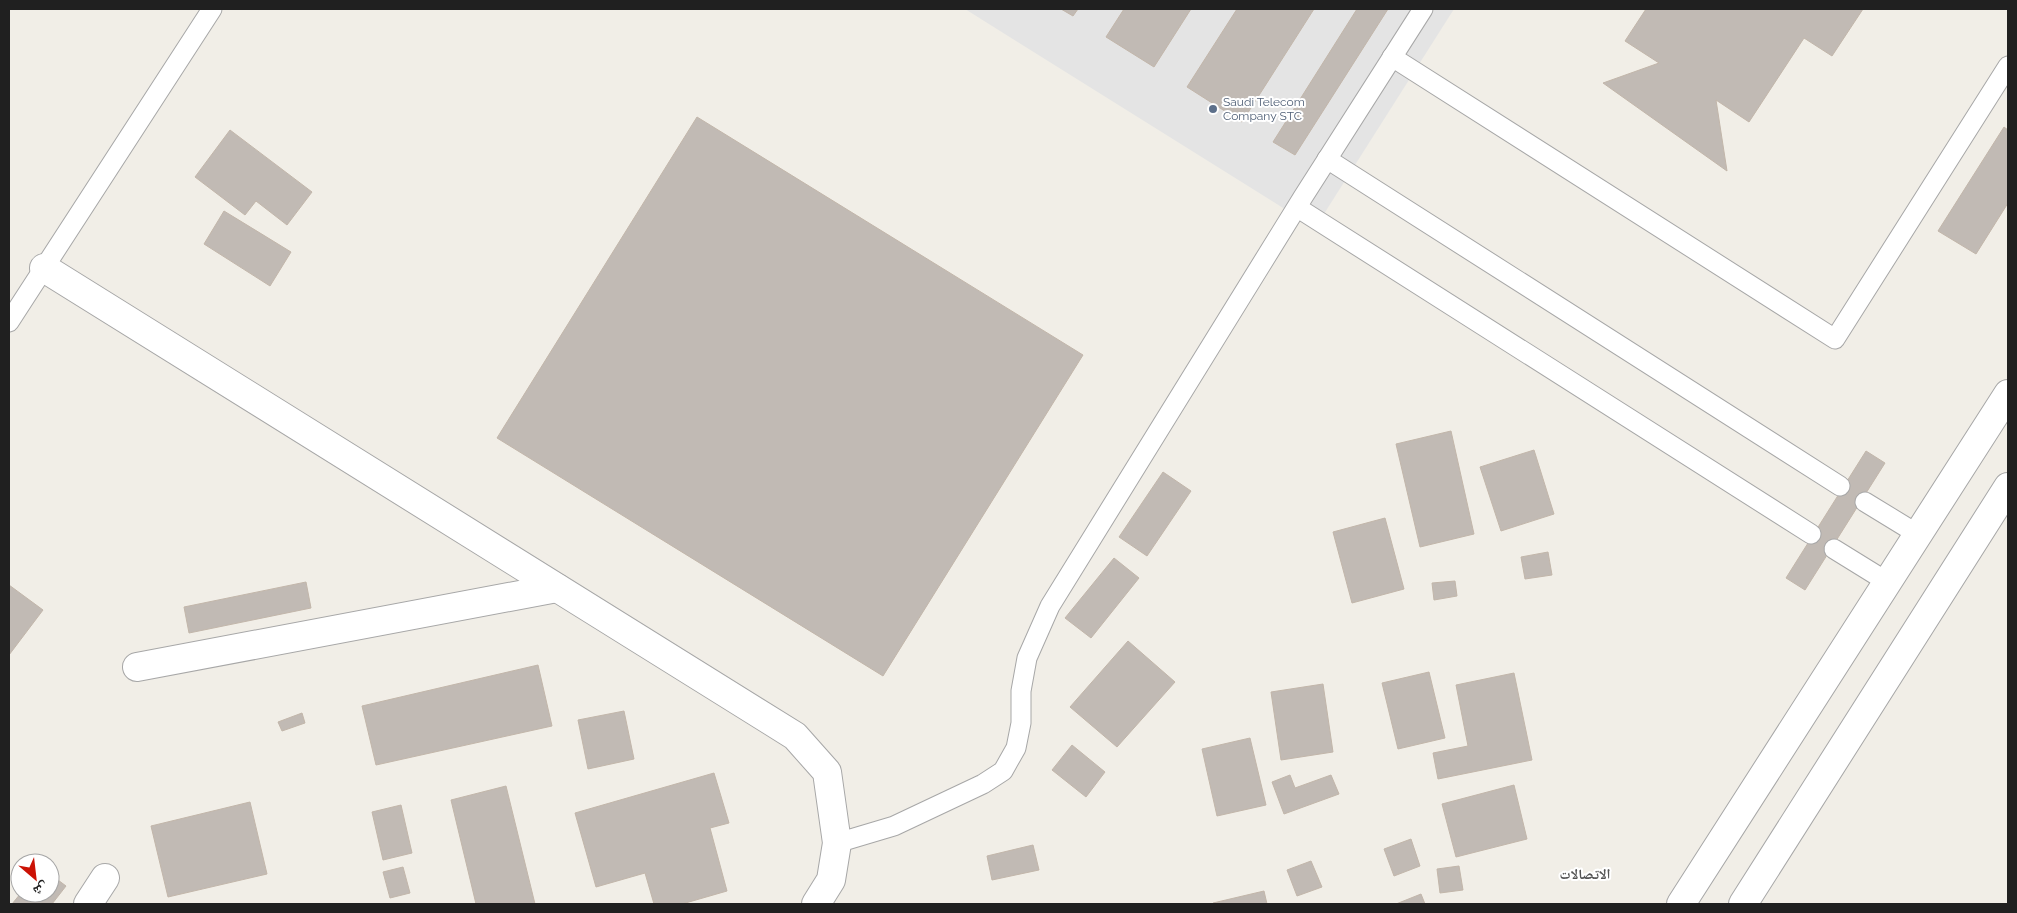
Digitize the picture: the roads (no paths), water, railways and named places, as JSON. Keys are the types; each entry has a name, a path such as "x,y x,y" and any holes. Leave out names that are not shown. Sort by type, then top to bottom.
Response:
{"street":[{"path":"44,268 795,736 827,772 838,842 831,880 816,904"},
{"path":"1681,904 2008,394"},
{"path":"1743,904 2008,486"},
{"path":"137,667 557,588"},
{"path":"88,904 105,878"}],"lane":[{"path":"9,322 212,9"},
{"path":"838,842 894,826 983,784 1003,771 1016,748 1021,723 1021,691 1027,658 1050,606 1423,9"},
{"path":"1392,57 1836,339 2008,66"},
{"path":"1328,159 1840,486"},
{"path":"1298,208 1811,534"},
{"path":"1865,502 1919,534"},
{"path":"1834,549 1888,583"}],"place":[{"name":"Saudi Telecom Company STC","path":"1213,109"}],"district":[{"name":"الاتصالات","path":"1585,874"}]}
